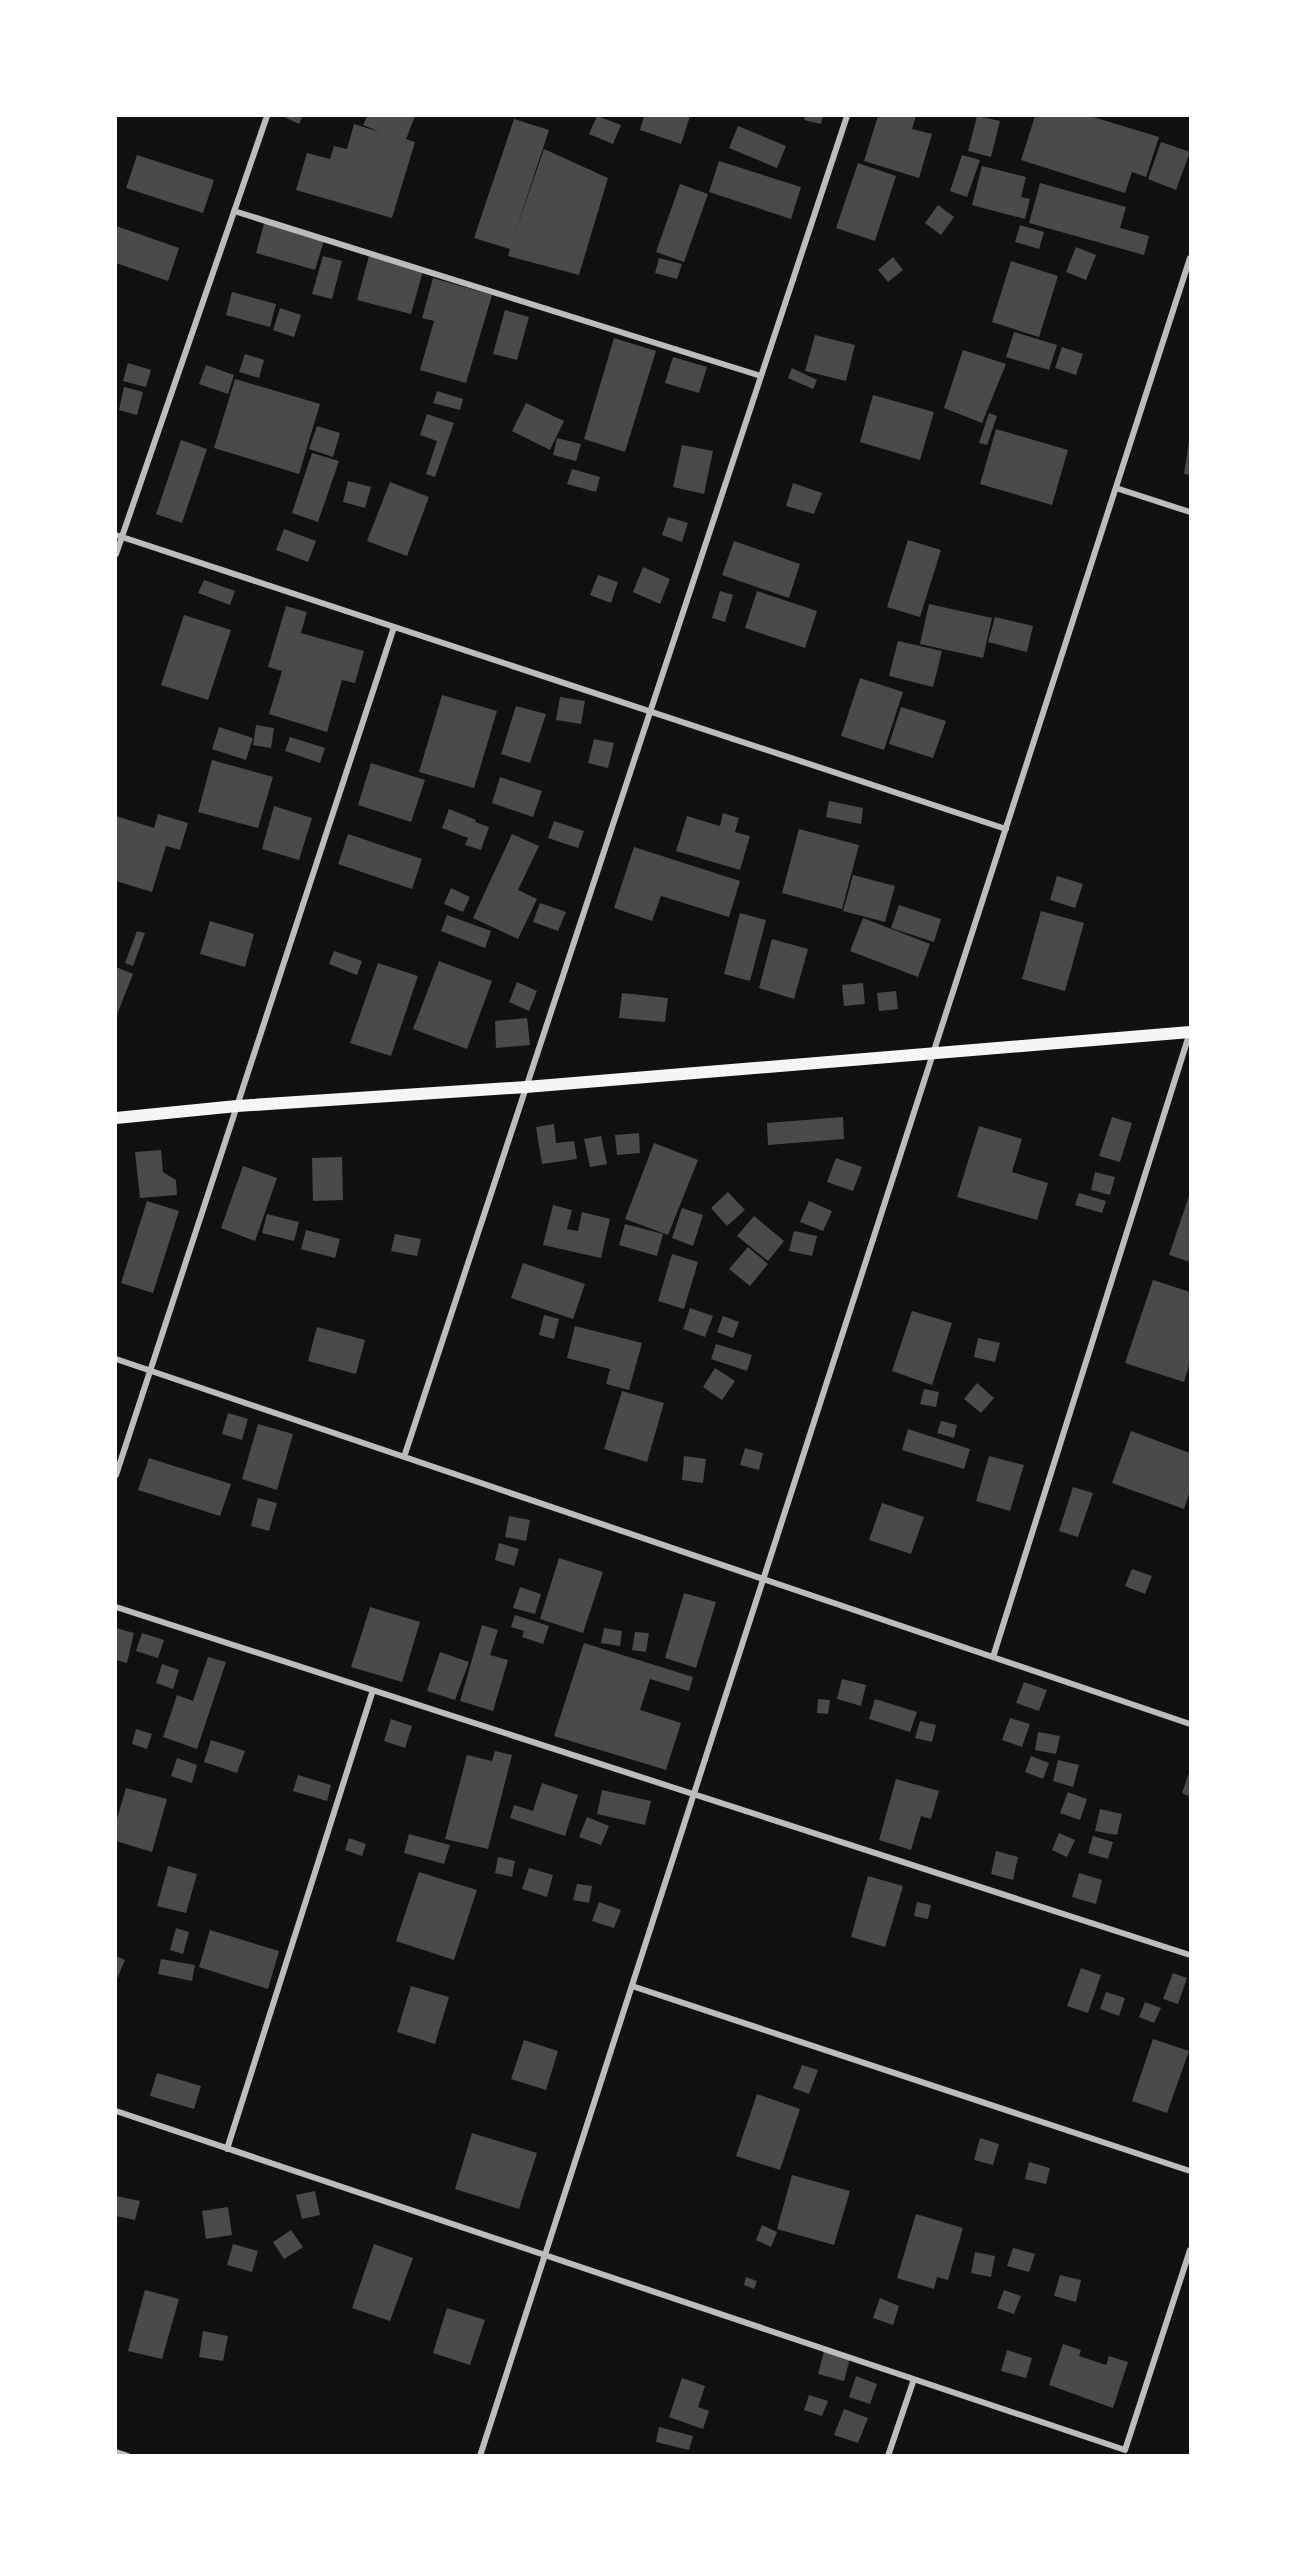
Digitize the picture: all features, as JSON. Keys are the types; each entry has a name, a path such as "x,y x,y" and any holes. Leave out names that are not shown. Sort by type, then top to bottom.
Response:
{"main road":[{"path":"116,1119 237,1107 526,1087 1190,1032"}],"street":[{"path":"116,554 118,536 267,116"},
{"path":"404,1457 847,116"},
{"path":"234,211 761,376"},
{"path":"480,2456 1191,258"},
{"path":"1116,488 1191,512"},
{"path":"118,536 1006,829"},
{"path":"116,1475 394,627"},
{"path":"993,1657 1190,1032"},
{"path":"116,1359 1191,1724"},
{"path":"116,1607 1191,1955"},
{"path":"227,2149 374,1690"},
{"path":"632,1986 1191,2171"},
{"path":"116,2111 1125,2450 1191,2250"},
{"path":"888,2456 914,2379"},
{"path":"116,2452 128,2456"}],"building":[{"path":"282,116 303,116 299,124"},
{"path":"367,116 415,116 406,139 415,142 392,218 296,190 307,153 330,159 334,146 347,149 354,124 380,132 363,125"},
{"path":"597,116 621,125 613,144 589,134"},
{"path":"644,116 690,116 681,144 640,130"},
{"path":"805,116 823,116 821,124 804,120"},
{"path":"878,116 916,116 912,129 932,134 919,178 864,161"},
{"path":"977,116 1000,121 991,157 968,151"},
{"path":"1035,116 1090,116 1159,137 1146,177 1132,172 1125,193 1021,160"},
{"path":"514,119 549,130 514,236 544,149 608,178 579,275 508,256 510,249 474,238"},
{"path":"738,126 786,146 777,168 729,148"},
{"path":"1161,142 1190,152 1176,190 1148,179"},
{"path":"137,155 214,180 203,213 126,188"},
{"path":"962,155 980,160 967,197 950,191"},
{"path":"719,161 801,187 791,219 709,192"},
{"path":"858,163 896,176 875,241 836,228"},
{"path":"982,166 1026,177 1021,197 1030,199 1025,219 972,205"},
{"path":"1040,183 1126,207 1120,228 1149,236 1144,255 1029,223"},
{"path":"680,184 708,194 684,262 656,252"},
{"path":"938,205 954,217 941,235 925,223"},
{"path":"265,220 325,237 315,270 256,253"},
{"path":"1020,225 1044,232 1039,249 1015,242"},
{"path":"116,226 179,248 168,281 116,263"},
{"path":"1076,247 1096,255 1086,280 1066,272"},
{"path":"323,256 342,261 332,299 312,294"},
{"path":"369,256 423,271 411,314 357,300"},
{"path":"893,257 903,270 888,282 878,270"},
{"path":"659,258 682,264 677,279 655,273"},
{"path":"1011,261 1058,276 1039,337 992,322"},
{"path":"433,278 492,295 466,383 420,370 434,321 422,318"},
{"path":"232,292 276,304 270,327 226,315"},
{"path":"280,308 301,315 294,337 273,330"},
{"path":"505,310 529,317 517,360 493,354"},
{"path":"1014,332 1057,345 1049,370 1006,357"},
{"path":"815,335 855,345 846,381 805,371"},
{"path":"614,338 656,351 625,452 584,439"},
{"path":"1062,347 1083,354 1076,375 1055,368"},
{"path":"963,350 1006,364 982,423 944,408"},
{"path":"245,354 264,360 259,378 239,372"},
{"path":"673,357 707,367 699,393 665,383"},
{"path":"128,363 151,370 146,387 123,381"},
{"path":"206,365 234,375 228,394 199,384"},
{"path":"792,368 817,380 813,389 788,378"},
{"path":"235,379 320,404 299,474 214,448"},
{"path":"124,387 143,392 137,415 119,410"},
{"path":"437,391 463,399 460,410 433,403"},
{"path":"873,395 934,412 920,460 860,442"},
{"path":"526,403 564,421 550,450 512,431"},
{"path":"989,413 997,416 987,445 979,443"},
{"path":"427,414 454,423 435,477 426,474 437,441 420,435"},
{"path":"317,426 340,433 333,457 309,449"},
{"path":"996,429 1068,450 1052,505 980,484"},
{"path":"557,438 581,444 576,461 553,455"},
{"path":"181,440 207,449 182,523 156,514"},
{"path":"1190,441 1190,475 1184,474"},
{"path":"682,445 713,451 704,494 673,487"},
{"path":"312,453 339,461 318,522 292,513"},
{"path":"572,469 600,477 596,492 567,484"},
{"path":"348,481 371,487 365,508 343,502"},
{"path":"390,482 429,497 407,556 367,541"},
{"path":"793,483 822,493 814,514 786,506"},
{"path":"668,517 688,523 682,542 662,535"},
{"path":"284,529 316,541 308,562 276,550"},
{"path":"908,540 941,550 920,617 887,607"},
{"path":"734,541 800,564 789,598 722,575"},
{"path":"643,567 670,579 660,604 633,592"},
{"path":"598,575 618,582 611,603 590,595"},
{"path":"204,580 235,591 230,605 198,593"},
{"path":"720,591 733,595 725,622 712,618"},
{"path":"757,591 817,611 805,648 745,628"},
{"path":"929,604 992,618 983,658 920,644"},
{"path":"286,606 307,612 301,633 364,651 355,683 342,680 327,732 269,714 282,671 268,667"},
{"path":"184,615 231,630 208,700 161,685"},
{"path":"995,617 1033,626 1027,652 988,642"},
{"path":"898,641 942,651 933,687 889,676"},
{"path":"860,678 903,692 884,750 841,736"},
{"path":"442,695 497,711 474,788 419,772"},
{"path":"560,697 585,701 581,724 556,720"},
{"path":"516,706 546,714 530,763 501,754"},
{"path":"901,707 946,721 933,758 889,744"},
{"path":"256,725 274,728 271,748 253,745"},
{"path":"219,727 253,738 246,760 212,749"},
{"path":"290,737 325,748 320,763 285,751"},
{"path":"594,739 614,743 608,768 588,763"},
{"path":"212,760 273,777 258,828 198,812"},
{"path":"371,763 425,780 411,822 358,805"},
{"path":"500,777 542,791 533,817 492,803"},
{"path":"829,801 863,808 861,824 826,817"},
{"path":"274,806 312,818 299,860 262,849"},
{"path":"449,809 489,827 481,850 465,845 468,838 442,828"},
{"path":"723,813 739,818 735,832 750,836 740,870 676,851 687,816 720,826"},
{"path":"158,814 188,823 180,850 166,846 152,892 116,881 116,816 154,828"},
{"path":"554,821 584,831 578,848 548,838"},
{"path":"799,829 859,845 842,909 782,893"},
{"path":"348,834 422,859 412,889 338,864"},
{"path":"512,834 539,846 518,890 537,899 518,939 473,918"},
{"path":"634,847 740,881 729,917 661,896 652,921 614,908"},
{"path":"853,875 895,886 885,922 843,911"},
{"path":"1057,876 1083,884 1075,908 1050,900"},
{"path":"451,888 470,897 463,912 444,904"},
{"path":"540,903 566,912 558,931 533,922"},
{"path":"899,905 941,919 934,942 891,928"},
{"path":"1041,911 1084,923 1065,991 1022,979"},
{"path":"740,913 766,920 750,981 724,974"},
{"path":"447,915 491,931 485,948 441,931"},
{"path":"863,918 930,944 918,977 850,951"},
{"path":"210,921 254,934 245,967 200,954"},
{"path":"137,931 145,933 133,966 125,963"},
{"path":"772,939 808,949 794,999 759,988"},
{"path":"334,951 362,961 357,975 329,964"},
{"path":"439,961 492,981 467,1049 413,1029"},
{"path":"378,963 418,976 391,1056 350,1043"},
{"path":"116,967 133,974 116,1017"},
{"path":"517,982 537,991 529,1011 509,1002"},
{"path":"863,983 865,1004 844,1006 842,985"},
{"path":"896,991 898,1009 879,1011 877,993"},
{"path":"622,993 668,998 665,1022 619,1018"},
{"path":"527,1018 530,1045 496,1048 495,1021"},
{"path":"843,1117 844,1139 768,1145 767,1123"},
{"path":"1112,1117 1132,1123 1120,1162 1099,1156"},
{"path":"554,1124 556,1143 574,1141 577,1159 542,1164 536,1127"},
{"path":"979,1126 1022,1139 1012,1172 1048,1183 1037,1220 957,1197"},
{"path":"639,1133 640,1153 617,1155 615,1135"},
{"path":"601,1136 607,1164 590,1167 584,1139"},
{"path":"654,1143 698,1160 668,1235 625,1219"},
{"path":"161,1150 163,1172 176,1180 177,1195 140,1198 135,1152"},
{"path":"342,1157 343,1200 313,1201 312,1158"},
{"path":"836,1158 862,1167 853,1191 827,1182"},
{"path":"243,1166 277,1178 255,1241 221,1228"},
{"path":"1095,1172 1115,1177 1110,1195 1091,1190"},
{"path":"728,1192 745,1210 727,1226 711,1208"},
{"path":"1079,1193 1106,1201 1102,1213 1075,1205"},
{"path":"1190,1193 1190,1262 1169,1255"},
{"path":"147,1201 179,1211 153,1293 121,1283"},
{"path":"809,1201 832,1211 823,1231 800,1222"},
{"path":"553,1205 572,1210 567,1229 578,1231 582,1212 610,1219 601,1258 543,1245"},
{"path":"682,1208 703,1215 693,1246 672,1238"},
{"path":"267,1214 299,1222 294,1241 262,1233"},
{"path":"754,1216 784,1241 768,1261 737,1236"},
{"path":"625,1224 663,1234 657,1256 619,1245"},
{"path":"306,1230 340,1239 335,1258 301,1249"},
{"path":"794,1231 817,1236 812,1256 789,1251"},
{"path":"395,1234 421,1239 417,1256 391,1251"},
{"path":"748,1247 768,1264 750,1286 729,1269"},
{"path":"672,1254 698,1262 684,1309 658,1301"},
{"path":"523,1263 585,1284 573,1319 511,1298"},
{"path":"1153,1280 1190,1292 1190,1362 1184,1382 1125,1363"},
{"path":"690,1308 713,1316 705,1337 683,1329"},
{"path":"912,1311 952,1323 932,1385 892,1371"},
{"path":"544,1315 559,1319 554,1339 539,1335"},
{"path":"723,1316 739,1322 733,1338 717,1332"},
{"path":"575,1326 642,1343 629,1390 606,1384 610,1369 567,1358"},
{"path":"317,1327 365,1340 356,1374 308,1361"},
{"path":"978,1338 1000,1343 995,1362 974,1357"},
{"path":"716,1344 752,1355 747,1371 711,1359"},
{"path":"715,1368 735,1381 722,1400 703,1387"},
{"path":"977,1383 994,1398 981,1413 964,1399"},
{"path":"924,1389 939,1392 936,1407 920,1404"},
{"path":"622,1391 664,1403 647,1462 604,1449"},
{"path":"228,1413 248,1419 242,1440 222,1434"},
{"path":"941,1421 957,1425 954,1438 937,1433"},
{"path":"258,1424 293,1434 277,1490 242,1479"},
{"path":"908,1429 970,1449 964,1469 902,1450"},
{"path":"1131,1431 1190,1453 1190,1491 1184,1509 1112,1483"},
{"path":"745,1448 763,1453 759,1470 740,1465"},
{"path":"684,1456 706,1459 703,1483 682,1480"},
{"path":"989,1456 1024,1465 1010,1511 976,1501"},
{"path":"149,1458 231,1484 220,1516 138,1490"},
{"path":"1073,1487 1093,1493 1078,1537 1059,1531"},
{"path":"258,1498 277,1503 269,1531 251,1526"},
{"path":"882,1503 924,1517 911,1554 869,1540"},
{"path":"509,1516 530,1520 526,1541 505,1537"},
{"path":"499,1543 519,1549 514,1566 495,1560"},
{"path":"559,1558 603,1572 583,1633 540,1619"},
{"path":"1132,1569 1152,1576 1145,1594 1125,1586"},
{"path":"520,1587 541,1594 535,1614 513,1608"},
{"path":"684,1593 716,1602 696,1668 665,1658"},
{"path":"370,1607 420,1622 402,1682 351,1667"},
{"path":"515,1615 549,1626 543,1644 522,1637 524,1631 511,1627"},
{"path":"482,1625 498,1630 490,1655 508,1660 493,1711 460,1701"},
{"path":"116,1628 134,1633 127,1663 116,1660"},
{"path":"604,1628 622,1631 620,1646 601,1643"},
{"path":"635,1632 649,1633 646,1652 632,1650"},
{"path":"142,1633 164,1640 158,1658 136,1651"},
{"path":"584,1643 693,1677 689,1691 650,1679 640,1710 681,1723 666,1770 554,1736"},
{"path":"440,1652 469,1662 455,1700 427,1691"},
{"path":"208,1657 226,1662 197,1749 163,1737 177,1695 193,1701"},
{"path":"162,1664 179,1670 173,1689 156,1683"},
{"path":"842,1679 866,1685 861,1706 837,1699"},
{"path":"1024,1682 1047,1690 1039,1711 1016,1703"},
{"path":"818,1699 830,1700 828,1714 817,1713"},
{"path":"875,1699 917,1712 910,1732 869,1719"},
{"path":"1010,1718 1030,1724 1022,1747 1002,1740"},
{"path":"391,1719 412,1726 405,1748 384,1741"},
{"path":"920,1721 936,1725 932,1742 915,1738"},
{"path":"136,1729 152,1734 147,1749 132,1744"},
{"path":"1038,1732 1060,1736 1056,1754 1035,1750"},
{"path":"211,1740 245,1751 237,1773 204,1762"},
{"path":"495,1751 512,1755 488,1849 445,1839 467,1755 492,1761"},
{"path":"1031,1756 1049,1763 1043,1779 1025,1772"},
{"path":"177,1758 197,1765 192,1783 171,1776"},
{"path":"1058,1760 1079,1765 1073,1787 1053,1781"},
{"path":"1190,1770 1190,1797 1182,1793"},
{"path":"298,1775 331,1785 327,1801 293,1791"},
{"path":"896,1779 939,1791 931,1819 921,1816 911,1850 879,1840"},
{"path":"542,1783 578,1795 565,1836 510,1818 514,1805 533,1811"},
{"path":"126,1788 167,1799 152,1852 116,1841 116,1822"},
{"path":"602,1790 651,1801 645,1825 597,1814"},
{"path":"1068,1792 1087,1799 1080,1820 1060,1813"},
{"path":"1100,1809 1122,1814 1117,1835 1095,1831"},
{"path":"587,1817 609,1826 601,1845 579,1837"},
{"path":"1059,1833 1075,1840 1067,1857 1052,1850"},
{"path":"409,1834 450,1845 444,1864 404,1853"},
{"path":"1093,1836 1113,1842 1108,1859 1088,1853"},
{"path":"349,1838 366,1844 362,1856 345,1850"},
{"path":"996,1851 1018,1857 1013,1880 991,1874"},
{"path":"498,1857 515,1861 512,1877 495,1873"},
{"path":"168,1866 197,1874 186,1913 157,1906"},
{"path":"529,1868 553,1875 547,1897 522,1889"},
{"path":"419,1872 477,1890 454,1960 396,1941"},
{"path":"1079,1873 1102,1880 1096,1904 1072,1897"},
{"path":"868,1876 903,1886 885,1947 851,1937"},
{"path":"577,1884 592,1886 589,1903 573,1900"},
{"path":"599,1902 621,1910 614,1928 592,1921"},
{"path":"917,1902 931,1905 928,1919 914,1916"},
{"path":"176,1928 189,1932 183,1954 170,1950"},
{"path":"210,1930 279,1951 268,1989 199,1967"},
{"path":"116,1956 125,1960 116,1981"},
{"path":"161,1959 195,1965 192,1981 158,1974"},
{"path":"1081,1968 1101,1975 1088,2013 1067,2006"},
{"path":"1173,1973 1187,1978 1178,2004 1163,1999"},
{"path":"411,1986 449,1997 435,2044 397,2032"},
{"path":"1106,1992 1125,1998 1119,2016 1100,2009"},
{"path":"1145,2002 1161,2008 1154,2023 1139,2017"},
{"path":"1153,2039 1189,2051 1167,2113 1132,2101"},
{"path":"524,2040 558,2051 546,2090 511,2079"},
{"path":"802,2065 818,2070 809,2094 793,2088"},
{"path":"157,2073 201,2086 194,2109 150,2096"},
{"path":"757,2094 800,2109 780,2170 736,2156"},
{"path":"472,2133 537,2153 519,2209 455,2189"},
{"path":"980,2138 999,2144 993,2165 974,2160"},
{"path":"1029,2162 1050,2168 1046,2184 1025,2179"},
{"path":"792,2175 850,2191 834,2245 777,2229"},
{"path":"315,2191 320,2215 302,2219 296,2195"},
{"path":"116,2196 140,2201 135,2220 116,2216"},
{"path":"228,2207 232,2235 206,2239 202,2211"},
{"path":"916,2214 963,2228 948,2280 937,2277 934,2289 897,2278"},
{"path":"762,2225 777,2232 771,2247 756,2240"},
{"path":"291,2230 303,2247 284,2259 273,2242"},
{"path":"233,2244 258,2251 252,2272 227,2265"},
{"path":"374,2244 413,2258 390,2321 352,2308"},
{"path":"1013,2248 1035,2254 1029,2272 1007,2266"},
{"path":"975,2252 995,2256 991,2277 971,2273"},
{"path":"1060,2275 1081,2280 1076,2302 1054,2296"},
{"path":"746,2277 757,2281 754,2289 744,2285"},
{"path":"145,2290 179,2299 162,2359 128,2351"},
{"path":"1004,2290 1021,2296 1014,2314 997,2308"},
{"path":"880,2298 899,2306 893,2325 873,2318"},
{"path":"447,2308 485,2320 470,2365 433,2353"},
{"path":"203,2331 228,2336 223,2361 199,2357"},
{"path":"1063,2344 1081,2350 1079,2356 1106,2365 1109,2356 1128,2362 1113,2408 1049,2385"},
{"path":"1007,2350 1032,2358 1026,2378 1001,2371"},
{"path":"824,2351 850,2358 844,2381 818,2374"},
{"path":"856,2376 877,2384 870,2404 849,2397"},
{"path":"682,2378 705,2386 698,2407 709,2411 703,2429 669,2417"},
{"path":"809,2395 828,2401 822,2416 804,2410"},
{"path":"844,2409 868,2418 858,2443 834,2435"},
{"path":"659,2427 693,2436 689,2450 656,2442"}]}
